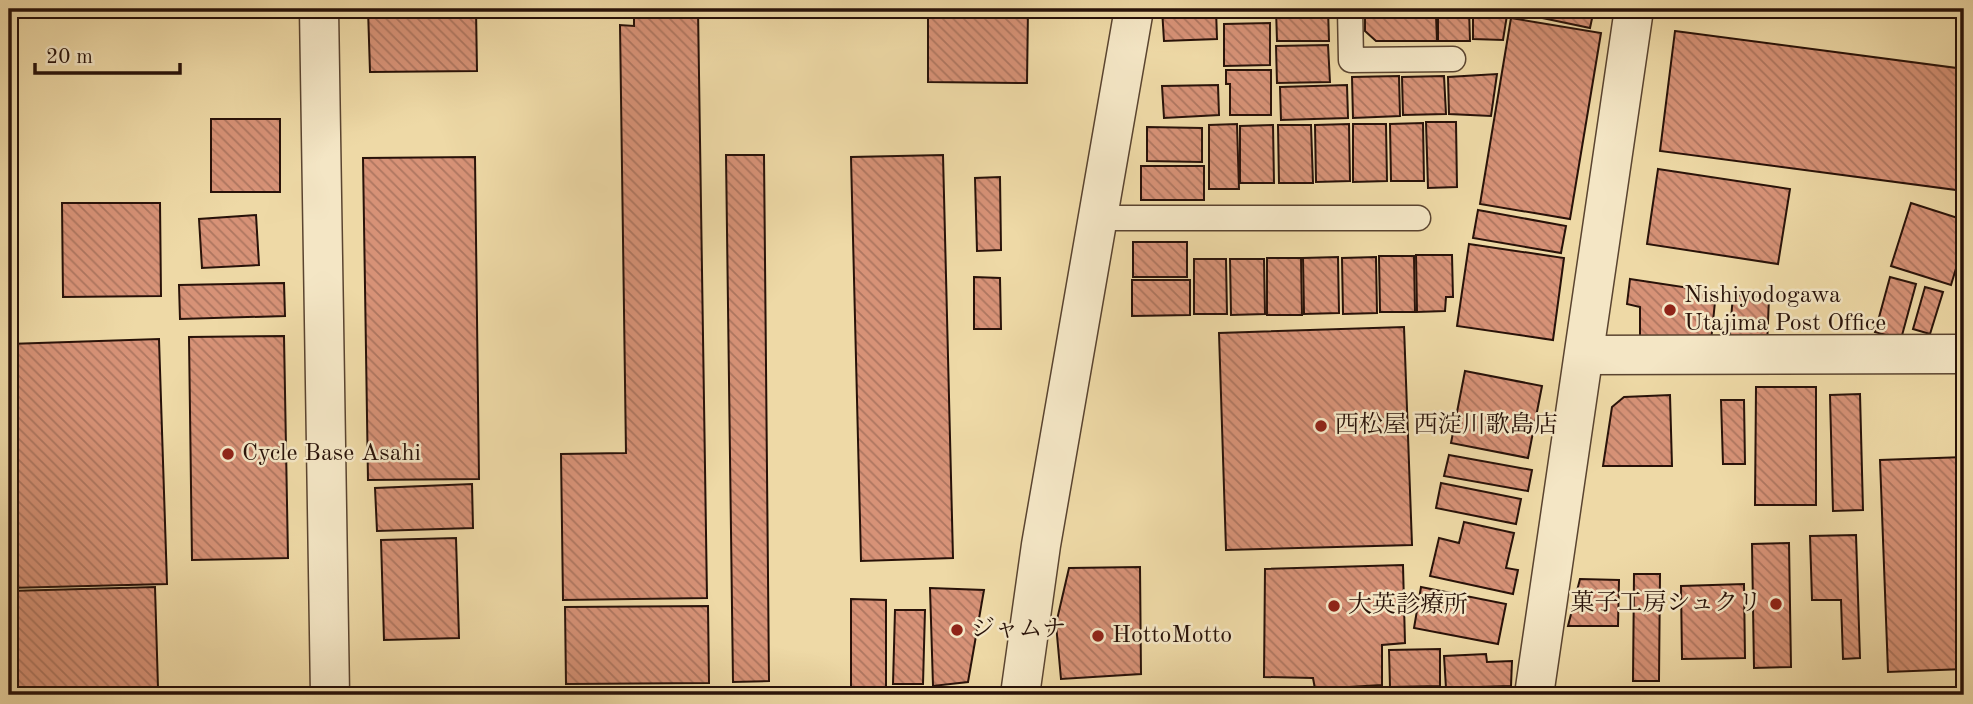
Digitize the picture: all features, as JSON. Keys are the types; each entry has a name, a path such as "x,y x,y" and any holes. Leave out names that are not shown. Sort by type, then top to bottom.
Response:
{"street":[{"path":"319,9 330,695"},
{"path":"1020,695 1041,545 1134,9"},
{"path":"1534,695 1634,9"},
{"path":"1585,355 1964,354"}],"lane":[{"path":"1350,9 1351,60 1453,59"},
{"path":"1098,218 1418,218"}],"building":[{"path":"368,9 476,9 477,71 370,72"},
{"path":"634,9 698,9 707,598 563,600 561,454 626,453 620,25 634,26"},
{"path":"928,9 1028,9 1027,83 928,82"},
{"path":"1162,9 1216,9 1217,39 1164,41"},
{"path":"1276,9 1328,9 1329,41 1277,41"},
{"path":"1364,9 1435,9 1435,13 1364,13"},
{"path":"1438,9 1469,9 1470,41 1438,41"},
{"path":"1473,9 1508,9 1503,40 1473,39"},
{"path":"1530,9 1594,9 1590,28 1528,15"},
{"path":"1436,15 1437,41 1376,41 1365,31 1365,17"},
{"path":"1511,18 1601,33 1570,219 1480,204"},
{"path":"1270,23 1270,65 1224,66 1224,24"},
{"path":"1675,31 1964,69 1964,191 1660,151"},
{"path":"1328,45 1330,82 1277,83 1276,46"},
{"path":"1226,70 1271,70 1271,115 1230,115 1230,84 1226,84"},
{"path":"1497,74 1491,116 1449,114 1448,77"},
{"path":"1399,76 1400,116 1353,118 1352,77"},
{"path":"1444,76 1446,114 1403,115 1402,77"},
{"path":"1218,85 1219,115 1164,118 1162,86"},
{"path":"1347,85 1348,118 1281,120 1280,87"},
{"path":"211,119 280,119 280,192 211,192"},
{"path":"1426,122 1456,122 1457,187 1428,188"},
{"path":"1423,123 1424,181 1391,181 1390,124"},
{"path":"1237,124 1239,189 1209,189 1209,125"},
{"path":"1349,124 1350,181 1316,182 1315,125"},
{"path":"1353,124 1386,124 1387,181 1353,182"},
{"path":"1273,125 1274,183 1240,183 1240,126"},
{"path":"1278,125 1311,125 1313,183 1279,183"},
{"path":"1147,127 1202,128 1202,162 1147,161"},
{"path":"726,155 764,155 769,681 733,682"},
{"path":"943,155 953,558 861,561 851,157"},
{"path":"475,157 479,479 368,480 363,158"},
{"path":"1141,166 1204,166 1204,200 1141,200"},
{"path":"1658,169 1790,189 1778,264 1647,244"},
{"path":"1000,177 1001,250 977,251 975,178"},
{"path":"62,203 160,203 161,296 63,297"},
{"path":"1911,203 1964,220 1964,242 1951,285 1891,266"},
{"path":"1478,210 1566,226 1561,253 1473,238"},
{"path":"256,215 259,265 202,268 199,219"},
{"path":"9,234 11,287 9,287"},
{"path":"1133,242 1187,242 1187,277 1133,277"},
{"path":"1469,244 1564,258 1553,340 1457,326"},
{"path":"1416,255 1452,255 1453,297 1446,297 1445,311 1417,312"},
{"path":"1379,256 1414,256 1415,312 1380,312"},
{"path":"1338,257 1339,313 1304,314 1303,258"},
{"path":"1376,257 1377,313 1343,314 1342,258"},
{"path":"1267,258 1301,258 1302,315 1267,315"},
{"path":"1194,259 1226,259 1227,314 1194,314"},
{"path":"1230,259 1264,259 1265,314 1231,315"},
{"path":"974,277 1000,278 1001,329 974,329"},
{"path":"1890,277 1916,284 1901,339 1875,332"},
{"path":"1630,279 1716,292 1711,341 1640,338 1640,307 1627,304"},
{"path":"1132,280 1190,280 1190,315 1132,316"},
{"path":"284,283 285,316 180,319 179,285"},
{"path":"1925,287 1943,292 1930,334 1913,329"},
{"path":"1733,295 1769,298 1767,346 1729,344"},
{"path":"1404,327 1412,545 1226,550 1219,333"},
{"path":"284,336 288,558 192,560 189,337"},
{"path":"159,339 167,584 9,588 9,344"},
{"path":"1465,371 1542,386 1528,458 1451,443"},
{"path":"1756,387 1816,387 1816,505 1755,505"},
{"path":"1860,394 1863,510 1833,511 1830,395"},
{"path":"1670,395 1672,466 1603,466 1612,407 1624,397"},
{"path":"1721,400 1744,400 1745,464 1723,464"},
{"path":"1449,455 1532,470 1528,491 1444,476"},
{"path":"1964,457 1964,669 1888,672 1880,460"},
{"path":"1441,483 1521,499 1516,524 1436,508"},
{"path":"472,484 473,528 377,531 375,488"},
{"path":"1464,522 1514,533 1506,568 1518,570 1513,594 1430,576 1439,538 1459,543"},
{"path":"1856,535 1860,658 1843,659 1841,600 1812,600 1810,536"},
{"path":"456,538 459,638 384,640 381,540"},
{"path":"1789,543 1791,667 1754,668 1752,544"},
{"name":"大英診療所","path":"1403,565 1405,643 1382,645 1382,685 1315,689 1313,678 1264,677 1265,569"},
{"path":"1140,567 1141,674 1061,679 1056,624 1069,568"},
{"path":"1634,574 1660,574 1659,681 1633,681"},
{"path":"1580,579 1619,580 1618,626 1568,626"},
{"path":"1744,584 1745,658 1682,659 1681,586"},
{"path":"155,587 158,688 9,692 9,591"},
{"path":"1421,587 1506,604 1498,644 1414,628"},
{"path":"930,588 984,590 968,682 933,686"},
{"path":"851,599 886,600 886,687 851,687"},
{"path":"708,606 709,683 566,684 565,607"},
{"path":"895,610 925,610 923,684 893,684"},
{"path":"1440,649 1440,686 1390,687 1389,650"},
{"path":"1486,654 1487,662 1512,661 1511,686 1446,688 1444,656"}],"place":[{"name":"Nishiyodogawa Utajima Post Office","path":"1670,310"},
{"name":"西松屋 西淀川歌島店","path":"1321,426"},
{"name":"Cycle Base Asahi","path":"228,454"},
{"name":"菓子工房シュクリ","path":"1776,604"},
{"name":"大英診療所","path":"1334,606"},
{"name":"ジャムナ","path":"957,630"},
{"name":"HottoMotto","path":"1098,636"}]}
